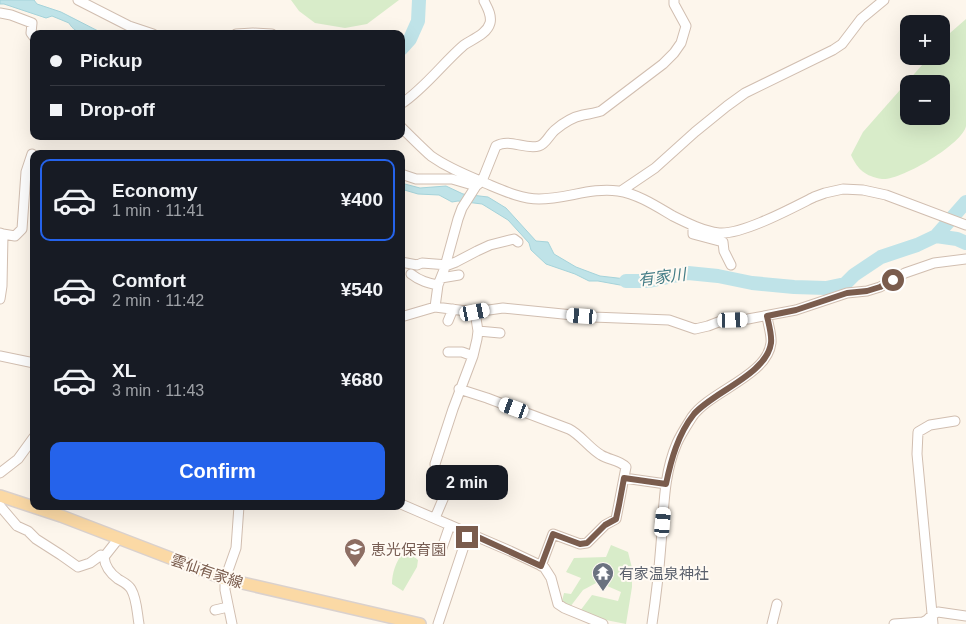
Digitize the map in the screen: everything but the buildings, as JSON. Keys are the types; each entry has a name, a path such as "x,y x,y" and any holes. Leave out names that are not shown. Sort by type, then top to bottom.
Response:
{"main road":[{"name":"雲仙有家線","path":"0,496 30,506"},
{"name":"雲仙有家線","path":"43,510 224,580 420,624"}],"street":[{"path":"78,0 142,30"},
{"path":"435,307 440,281 462,208 478,185 495,149 499,144 509,143 530,147 544,143 555,130 574,118 601,111 664,64 681,43 686,26 674,4 674,0"},
{"path":"621,191 655,168 695,132 745,93 842,44 861,19 884,0"},
{"path":"405,100 463,46 485,30 490,22 490,12 484,1"},
{"path":"0,13 32,23 31,30"},
{"path":"405,131 443,164 478,185"},
{"path":"0,299 2,286 2,233 15,236 22,229 26,172 30,160"},
{"path":"405,175 416,179 452,179 505,191 522,197 538,199 604,190 621,191 639,197 693,226 719,233 744,229 814,197 843,190 863,190 886,195 965,224"},
{"path":"693,226 693,234 722,242 731,265"},
{"path":"405,262 445,265 456,262 493,244 514,239 518,242"},
{"path":"405,316 435,307 475,312 503,308 594,317 669,320 695,329 721,321 748,320 796,310 847,293 867,291 880,287 905,273 934,263 966,260"},
{"path":"412,274 419,280 430,284 459,275"},
{"path":"448,321 453,309"},
{"path":"435,518 449,484 436,471 435,464 477,339 478,332 475,312"},
{"path":"405,316 413,319 421,316"},
{"path":"652,624 666,484 669,466 677,443 693,415 703,405 749,374 766,356 771,341 767,316"},
{"path":"478,332 500,333"},
{"path":"448,352 462,352 480,364"},
{"path":"0,356 30,362"},
{"path":"459,389 569,429 575,432 598,454 623,463 626,467 616,519 605,525 587,543 580,544 553,534 541,566"},
{"path":"932,619 917,454 918,432 930,425 956,421"},
{"path":"0,472 18,459 30,442"},
{"path":"624,478 666,484"},
{"path":"0,506 17,526 28,531 36,539 78,567 90,563 101,555 104,557"},
{"path":"405,506 544,567 551,578 558,604 603,624"},
{"path":"232,624 224,580 236,548 239,510"},
{"path":"442,548 450,525"},
{"path":"438,624 469,533"},
{"path":"119,538 104,557 105,563 111,573 128,585 134,595 139,624"},
{"path":"772,624 777,604"},
{"path":"215,610 228,607"},
{"path":"894,624 925,622 932,619 938,612 966,616"}],"green space":[{"path":"291,0 399,0 367,24 345,28 315,23 299,11"},
{"path":"966,19 966,126 962,134 943,151 916,168 891,178 882,179 871,176 856,165 851,155 863,132 900,90 900,125 950,125 950,75 913,75 922,65 950,65 950,33"},
{"path":"611,545 628,552 632,568 632,587 626,624 596,618 580,611 592,595 618,601 621,592 598,582 583,590 570,607 562,601 564,593 571,594 581,578 566,572 574,558 606,557"},
{"path":"403,553 411,554 418,560 417,567 403,591 392,584 395,567"}],"water":[{"path":"0,0 34,0 37,4 61,12 96,30 76,30 69,23 52,16 46,18 0,4"},
{"path":"405,184 420,188 446,186 463,194 488,197 506,208 536,241 548,242 554,254 576,267 600,276 652,282 620,285 589,281 546,264 531,250 529,243 508,220 482,204 452,202 439,195 418,194 405,190"}],"waterway":[{"path":"405,45 410,39 418,21 419,0"},
{"path":"936,236 966,202"},
{"name":"有家川","path":"626,281 649,281 688,273 718,276 752,283 826,288 845,284 854,275 881,257 917,245 936,236 957,239 966,243"}],"place":[{"name":"恵光保育園","path":"355,568"},
{"name":"有家温泉神社","path":"603,592"}],"route":[{"path":"467,537 469,533 541,566 553,534 580,544 587,543 605,525 616,519 624,478 666,484 669,466 677,443 693,415 703,405 749,374 766,356 771,341 767,316 796,310 847,293 867,291 893,280"}]}
